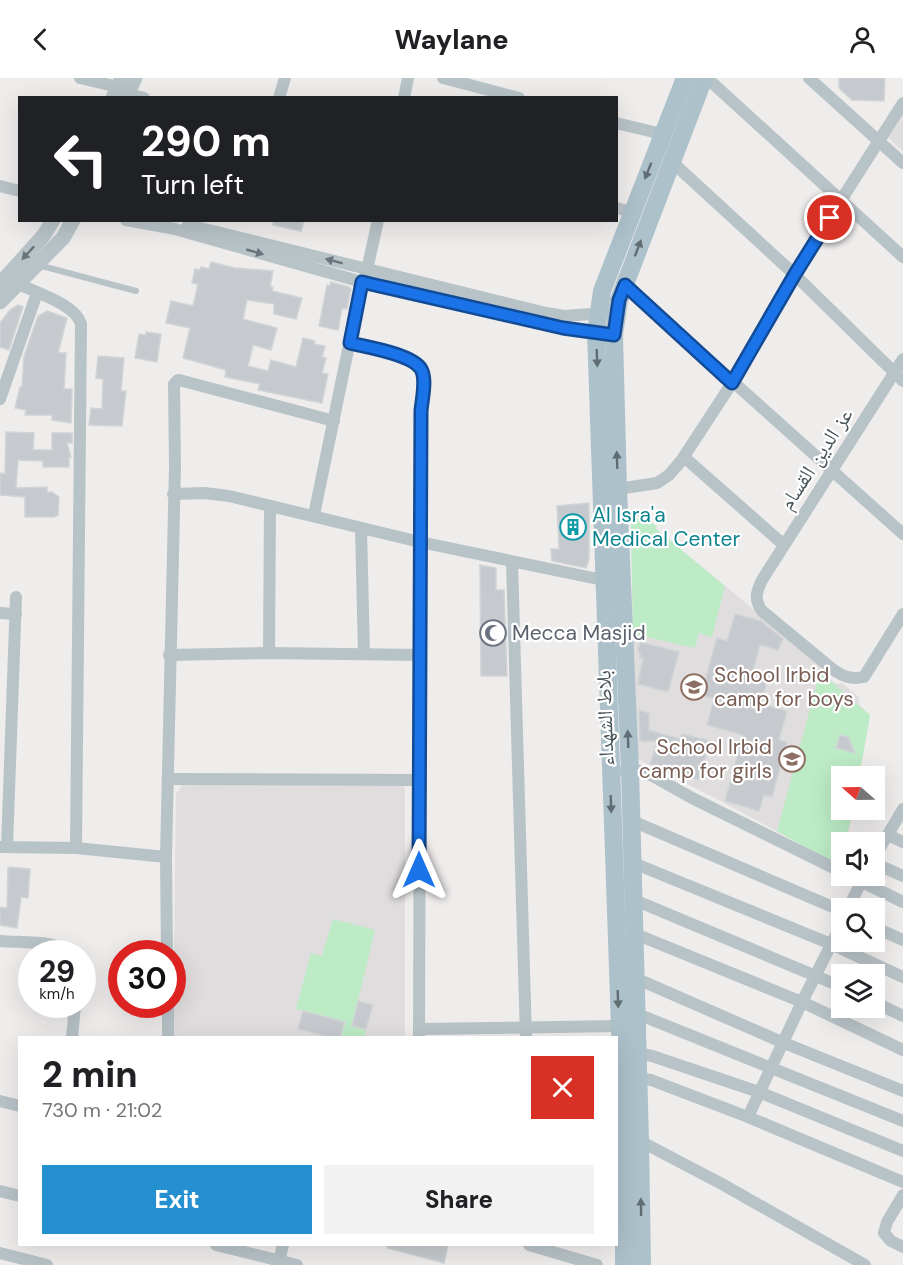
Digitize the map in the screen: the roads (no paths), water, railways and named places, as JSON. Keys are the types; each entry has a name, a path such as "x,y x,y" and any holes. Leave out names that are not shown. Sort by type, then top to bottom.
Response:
{"main road":[{"path":"624,1265 632,1142 620,1026 603,580 605,334 597,313 624,210 663,134 685,78"},
{"name":"بلاط الشهداء","path":"642,1265 632,1142 638,1078 630,770 618,489 605,334 617,314 625,285 671,161 705,78"}],"street":[{"path":"80,78 138,96"},
{"path":"122,91 135,78"},
{"path":"280,96 285,78"},
{"path":"404,96 408,78"},
{"path":"443,78 511,96"},
{"path":"705,78 842,199 903,257"},
{"path":"809,78 903,163"},
{"path":"618,489 657,483 669,475 684,457 732,383 795,274 903,103"},
{"path":"618,123 663,134"},
{"path":"671,161 795,274 899,377"},
{"path":"0,186 18,190"},
{"path":"0,284 44,235 52,222"},
{"path":"0,302 63,238 72,222"},
{"path":"137,222 175,229 362,282 563,328 605,334"},
{"path":"175,222 546,313 564,316 617,314"},
{"path":"314,515 362,282 367,270 378,222"},
{"path":"19,284 71,309 79,317 82,328 76,848"},
{"path":"625,285 903,534"},
{"path":"0,399 37,293"},
{"path":"350,343 403,357 421,369 423,381 420,542 419,1034 526,1033 620,1026"},
{"name":"عز الدين القسام","path":"903,359 899,377 832,469 756,593 756,602 762,611 831,668 842,676 851,678 864,677 903,614"},
{"path":"167,940 166,857 175,466 173,391 175,381 183,381 334,421"},
{"path":"684,457 784,545"},
{"path":"173,494 204,493 229,496 420,542 603,580"},
{"path":"269,653 270,506"},
{"path":"361,528 364,654"},
{"path":"512,562 526,1033"},
{"path":"16,597 13,724 4,795 4,847 76,848 166,857"},
{"path":"0,613 16,614"},
{"path":"170,655 269,653 420,655"},
{"path":"610,772 637,770 651,775 692,798 831,867"},
{"path":"168,779 419,780"},
{"path":"885,840 903,810"},
{"path":"630,820 831,906"},
{"path":"888,835 903,842"},
{"path":"631,862 831,944 748,1117"},
{"path":"885,866 903,876"},
{"path":"873,886 903,902"},
{"path":"632,900 831,982"},
{"path":"885,932 903,940"},
{"path":"633,933 802,1002 903,1050"},
{"path":"0,940 18,942"},
{"path":"848,952 903,977"},
{"path":"636,978 784,1043 903,1091"},
{"path":"885,1007 903,1016"},
{"path":"635,1013 903,1121"},
{"path":"72,1036 74,1018"},
{"path":"168,1018 168,1036"},
{"path":"637,1053 759,1092 903,1151"},
{"path":"638,1078 651,1080 748,1117 903,1182"},
{"path":"0,1101 18,1106"},
{"path":"632,1142 722,1184 865,1265"},
{"path":"0,1191 18,1196"},
{"path":"903,1195 900,1209 887,1222 884,1233 891,1241 903,1247"},
{"path":"219,1246 278,1263 297,1265"},
{"path":"278,1263 283,1246"},
{"path":"532,1246 597,1265"},
{"path":"545,1265 548,1251"},
{"path":"0,1253 47,1265"}],"lane":[{"path":"38,265 136,291"}],"place":[{"name":"Al Isra'a Medical Center","path":"573,527"},
{"name":"Mecca Masjid","path":"493,633"},
{"name":"School Irbid camp for boys","path":"694,687"},
{"name":"School Irbid camp for girls","path":"792,759"}]}
